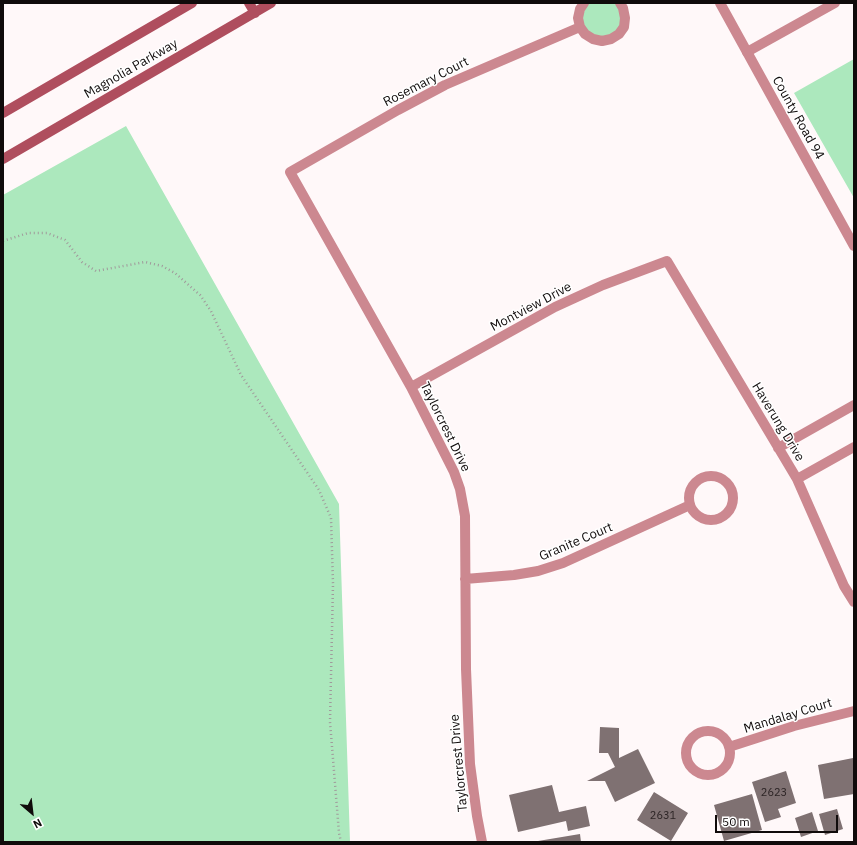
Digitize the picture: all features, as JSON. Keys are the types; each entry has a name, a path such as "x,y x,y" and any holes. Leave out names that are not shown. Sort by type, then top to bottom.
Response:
{"main road":[{"name":"Magnolia Parkway","path":"3,113 192,3"},
{"path":"249,3 255,13"},
{"name":"Magnolia Parkway","path":"3,159 272,3"}],"street":[{"path":"584,3 580,9 578,18 580,27 585,34 593,39 602,41 611,39 618,34 624,26 624,8 620,3"},
{"name":"County Road 94","path":"720,3 854,246"},
{"path":"747,52 835,3"},
{"name":"Rosemary Court","path":"290,172 398,110 445,85 580,27"},
{"name":"Taylorcrest Drive","path":"290,172 411,387 454,472 460,489 465,516 466,669 470,764 482,842"},
{"name":"Montview Drive","path":"411,387 555,307 603,285 667,261"},
{"name":"Haverung Drive","path":"667,261 797,479 844,586 854,602"},
{"path":"778,448 854,405"},
{"path":"797,479 854,447"},
{"path":"712,476 720,478 727,483 731,490 733,499 731,507 726,514 718,518 710,520 702,518 694,513 690,506 689,497 691,489 696,482 703,477 712,476"},
{"name":"Granite Court","path":"465,579 526,573 538,571 563,563 690,506"},
{"name":"Mandalay Court","path":"729,747 794,726 854,712"},
{"path":"703,732 719,734 726,740 729,747 730,756 727,764 714,774 705,775 697,772 691,766 687,758 686,750 689,742 695,736 703,732"}],"path":[{"path":"3,241 28,233 47,233 65,240 82,262 96,271 145,262 162,266 175,273 200,295 211,311 241,375 319,490 331,518 333,584 330,722 341,842"}],"green space":[{"path":"588,3 619,3 621,29 603,38 590,33 585,28 583,21 583,14"},
{"path":"854,59 854,198 794,93"},
{"path":"126,126 339,504 350,842 3,842 3,195"}],"building":[{"path":"600,727 619,728 619,758 638,749 655,783 615,802 605,781 587,781 615,767 608,753 599,753"},
{"path":"853,758 854,794 824,799 818,765"},
{"path":"786,771 796,803 778,809 781,817 765,822 752,782"},
{"path":"552,785 559,812 586,806 590,826 568,831 566,821 518,832 509,795"},
{"path":"654,792 688,813 671,841 637,820"},
{"path":"752,794 762,830 724,841 714,805"},
{"path":"837,809 843,829 825,835 819,814"},
{"path":"812,812 818,831 801,837 795,818"},
{"path":"580,834 581,842 538,842 538,841"}]}
